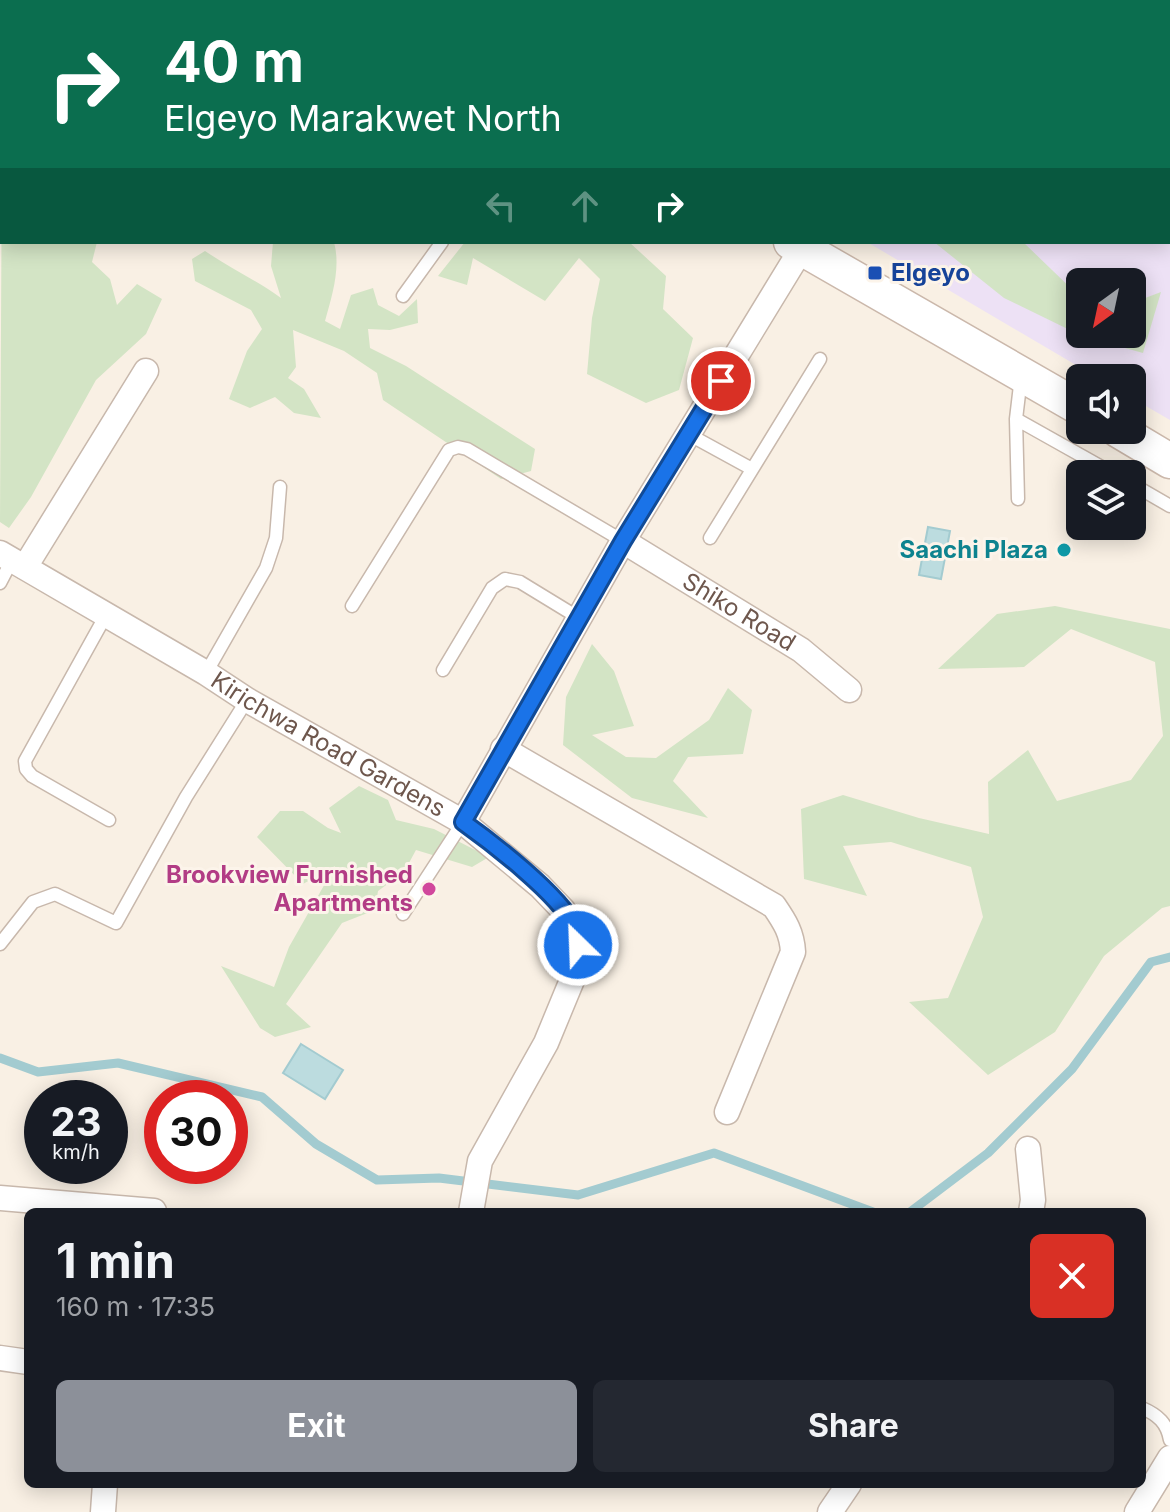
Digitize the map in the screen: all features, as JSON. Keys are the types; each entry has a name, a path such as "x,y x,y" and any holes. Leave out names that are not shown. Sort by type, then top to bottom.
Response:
{"main road":[{"path":"799,244 1066,400"},
{"path":"1141,444 1170,461"}],"street":[{"path":"463,822 623,541 799,244"},
{"path":"12,560 146,371"},
{"name":"Shiko Road","path":"623,541 801,650 849,690"},
{"name":"Kirichwa Road Gardens","path":"12,560 247,700 463,822 540,886 563,910 574,926 578,945 577,968 571,988 546,1043 480,1161 472,1208"},
{"path":"503,749 774,906 784,920 792,935 793,952 727,1112"},
{"path":"1028,1149 1032,1208"},
{"path":"0,1198 118,1208"},
{"path":"0,1358 24,1361"},
{"path":"1137,1512 1163,1484 1170,1458"},
{"path":"103,1512 105,1488"},
{"path":"830,1512 846,1488"}],"lane":[{"path":"403,296 441,244"},
{"path":"710,538 820,359"},
{"path":"1018,499 1016,419 1021,373"},
{"path":"1016,419 1089,460"},
{"path":"688,434 752,469"},
{"path":"352,606 449,450 458,447 467,449 623,541"},
{"path":"206,673 266,568 276,538 280,487"},
{"path":"1146,492 1170,506"},
{"path":"0,583 12,560"},
{"path":"443,670 492,588 505,579 520,582 579,618"},
{"path":"106,615 25,761 26,769 32,776 109,820"},
{"path":"0,944 33,902 55,894 116,923 186,797 247,700"},
{"path":"403,914 463,822"},
{"path":"1146,1410 1155,1414 1167,1427 1170,1440"}],"shaded area":[{"path":"870,244 1170,244 1170,420 1146,406 1146,364 1074,364"}],"green space":[{"path":"1,244 96,244 92,262 110,279 117,305 137,284 162,299 146,334 96,380 31,497 9,528 0,522"},
{"path":"273,244 334,244 336,272 325,321 340,329 351,295 373,288 378,305 399,316 417,299 418,323 390,330 368,329 370,348 406,366 535,449 531,471 501,479 383,400 377,373 344,351 293,330 296,367 288,378 304,389 321,418 294,413 275,397 250,408 229,399 247,351 262,329 251,310 195,281 192,259 205,251 281,298 271,266"},
{"path":"463,244 631,244 666,276 663,309 693,338 679,390 646,403 587,374 592,318 600,279 579,258 545,301 473,258 467,285 438,276"},
{"path":"936,244 1025,244 1066,283 1066,328 1004,298"},
{"path":"1161,292 1146,343 1146,298"},
{"path":"1125,348 1144,348 1143,353"},
{"path":"1055,606 1170,629 1170,906 1162,908 1104,956 1055,1032 988,1075 909,1002 948,998 983,917 971,867 891,842 843,846 867,896 804,879 801,809 843,795 919,818 989,834 988,782 1028,750 1057,801 1131,780 1163,736 1155,662 1071,629 1024,667 938,669 997,614"},
{"path":"592,644 614,671 634,726 592,735 626,757 656,758 709,720 728,688 752,710 743,754 688,757 673,781 708,818 632,798 563,745 566,697"},
{"path":"359,786 388,800 396,820 434,829 489,857 472,867 416,850 404,872 378,891 375,910 342,923 286,1004 311,1027 275,1037 260,1028 221,966 274,987 289,947 335,866 303,884 257,837 280,811 303,811 341,833 329,808"}],"water":[{"path":"928,527 950,531 941,579 919,575"},
{"path":"301,1044 343,1070 325,1099 283,1073"}],"waterway":[{"path":"915,1208 988,1153 1072,1069 1151,962 1170,957"},
{"path":"0,1058 38,1072 118,1063 262,1097 316,1144 377,1180 439,1178 578,1195 714,1153 862,1208"}],"place":[{"name":"Elgeyo","path":"875,273"},
{"name":"Saachi Plaza","path":"1064,550"},
{"name":"Brookview Furnished Apartments","path":"429,889"}],"route":[{"path":"578,945 574,926 563,910 540,886 463,822 623,541 721,381"}]}
